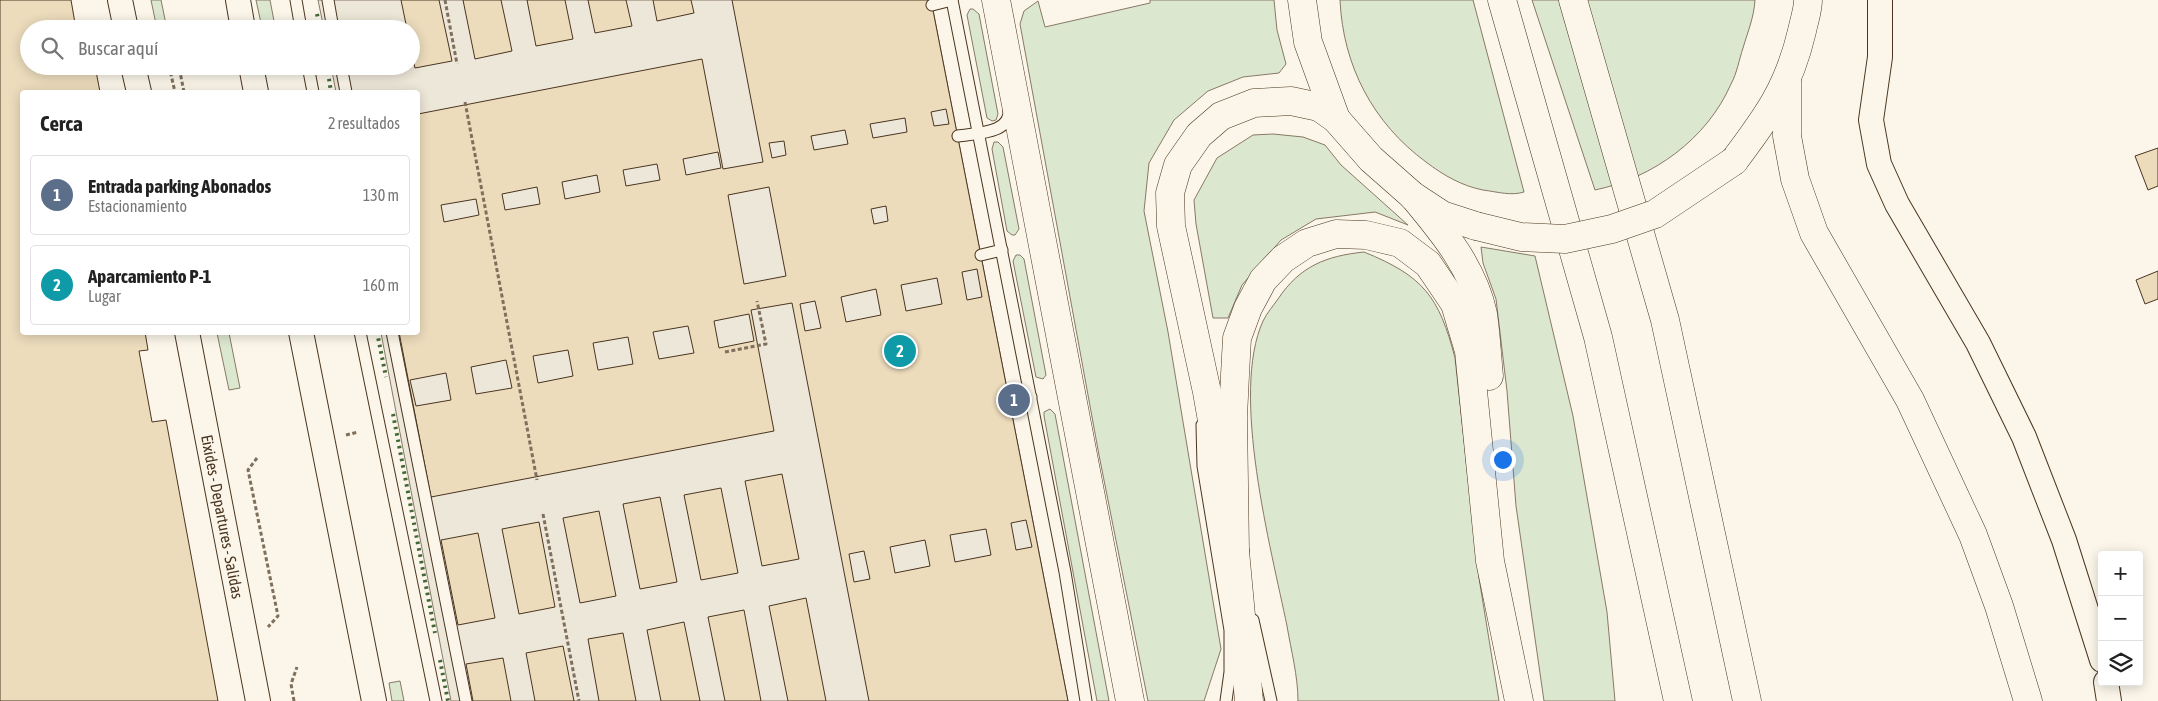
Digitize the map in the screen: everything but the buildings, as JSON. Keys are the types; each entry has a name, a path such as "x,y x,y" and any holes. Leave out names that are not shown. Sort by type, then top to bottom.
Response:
{"main road":[{"path":"1302,0 1308,42 1336,119"},
{"path":"1502,0 1598,337 1678,701"},
{"path":"1573,0 1665,320 1715,547 1746,701"},
{"path":"1412,196 1442,215 1521,237 1565,239 1612,229 1655,214 1734,161 1769,114 1786,81 1797,53 1808,0"},
{"path":"1001,1 1003,34 1130,701"},
{"path":"1786,81 1787,136 1795,179 1814,233 1910,400 1973,535 1999,606 2028,701"},
{"path":"1235,551 1207,392 1172,226 1170,194 1178,165 1199,135 1221,116 1254,103 1291,101 1318,107 1336,119 1371,159 1412,196 1451,242 1469,275 1482,313 1502,531 1528,701"},
{"path":"1249,701 1235,551 1233,418 1237,338 1248,308 1263,280 1283,259 1307,243 1336,234 1366,235 1400,243 1428,264 1455,304 1469,351 1490,561 1519,701"}],"street":[{"path":"120,0 124,20"},
{"path":"238,0 241,20"},
{"path":"1880,0 1880,58 1871,120 1879,164 1897,204 1978,343 2024,437 2064,540 2098,647"},
{"path":"135,75 139,90"},
{"path":"252,75 256,90"},
{"name":"Eixides - Departures - Salidas","path":"187,335 258,701"},
{"path":"302,335 374,701"},
{"path":"2107,686 2109,701"}],"lane":[{"path":"296,0 299,20"},
{"path":"328,0 331,20"},
{"path":"932,5 952,0 1065,572 1086,701"},
{"path":"958,136 996,129 1005,125 1010,116 1003,34"},
{"path":"310,75 313,90"},
{"path":"343,75 346,90"},
{"path":"981,255 1002,250"},
{"path":"361,335 436,701"},
{"path":"393,335 432,523 466,701"},
{"path":"1207,392 1201,429 1202,466 1230,630 1230,672 1226,701"},
{"path":"1014,400 1031,397"},
{"path":"1235,551 1260,646 1271,701"}],"path":[{"path":"445,0 457,64"},
{"path":"171,75 175,90"},
{"path":"180,75 184,90"},
{"path":"465,102 536,480"},
{"path":"725,352 766,344 757,300"},
{"path":"345,435 358,432"},
{"path":"257,458 248,470 278,616 268,628"},
{"path":"543,514 579,701"},
{"path":"294,701 291,684 298,667"}],"green space":[{"path":"151,0 161,0 165,20 155,20"},
{"path":"256,0 270,0 274,20 260,20"},
{"path":"1150,0 1274,0 1277,30 1286,64 1279,73 1243,77 1208,91 1174,120 1149,163 1144,211 1168,332 1221,649 1204,701 1148,701 1099,455 1020,24 1024,11 1038,1 1045,27 1150,3"},
{"path":"1340,0 1473,0 1524,192 1514,194 1499,193 1460,183 1446,176 1407,147 1376,111 1364,91 1347,48"},
{"path":"1532,0 1755,0 1752,18 1735,75 1721,104 1708,122 1693,139 1657,166 1617,184 1595,190"},
{"path":"970,9 979,14 998,114 996,120 992,121 987,118 967,15"},
{"path":"1273,134 1303,137 1325,145 1341,165 1408,225 1375,212 1316,219 1281,240 1242,285 1228,318 1213,318 1196,224 1194,200 1217,158 1253,135"},
{"path":"994,142 998,142 1003,147 1019,229 1015,235 1007,231 992,149"},
{"path":"1481,247 1535,256 1573,416 1607,612 1615,701 1544,701 1516,506 1507,391 1496,299 1483,263"},
{"path":"1364,252 1401,270 1426,291 1435,304 1449,337 1455,358 1479,578 1499,701 1298,701 1294,663 1257,472 1252,429 1251,388 1254,352 1263,321 1295,278 1326,260"},
{"path":"1016,255 1020,255 1024,259 1046,375 1043,379 1036,377 1013,261"},
{"path":"217,335 229,335 240,388 229,390"},
{"path":"1050,409 1055,414 1109,701 1097,701 1044,416 1044,412"},
{"path":"400,681 404,701 392,701 389,683"}],"shaded area":[{"path":"318,0 931,0 1068,701 451,701 381,335 420,335 420,90 336,90 333,75 420,75 420,20 322,20"}],"hedge":[{"path":"317,14 318,20"},
{"path":"328,75 331,90"},
{"path":"378,335 386,377"},
{"path":"393,414 435,633"},
{"path":"440,660 448,701"}],"place":[{"name":"Aparcamiento P-1","path":"900,351"},
{"name":"Entrada parking Abonados","path":"1014,400"}]}
